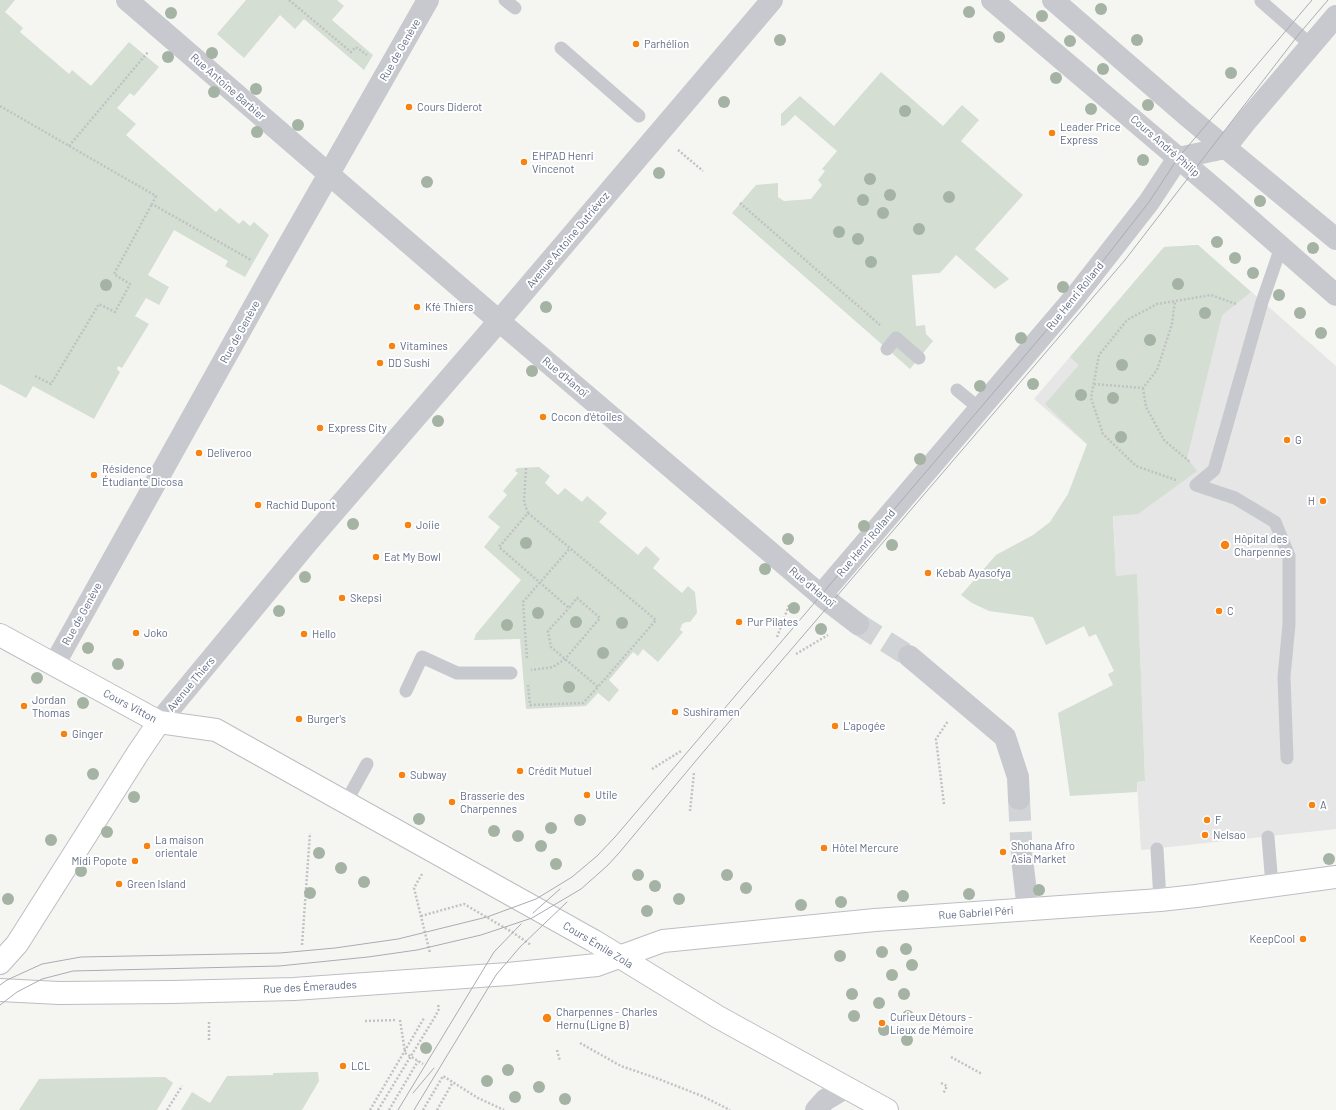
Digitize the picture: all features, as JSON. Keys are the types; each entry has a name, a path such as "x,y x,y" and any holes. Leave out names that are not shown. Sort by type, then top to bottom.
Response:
{"main road":[{"name":"Cours Vitton","path":"0,635 159,722 216,730 309,782"},
{"name":"Avenue Thiers","path":"0,963 17,944 159,722"},
{"name":"Cours Émile Zola","path":"309,782 556,919 718,1018 887,1110"},
{"name":"Rue Gabriel Péri","path":"618,956 663,941 874,920 1160,900 1336,877"},
{"name":"Rue des Émeraudes","path":"0,990 59,993 172,992 327,987 508,974 597,965 618,956"}],"street":[{"name":"Rue Antoine Barbier","path":"127,0 329,173"},
{"name":"Rue de Genève","path":"54,665 273,272 428,0"},
{"name":"Avenue Antoine Dutriévoz","path":"363,479 772,0"},
{"name":"Cours André Philip","path":"992,0 1224,196 1336,295"},
{"path":"1053,0 1225,148 1336,239"},
{"path":"1178,158 1225,148 1336,16"},
{"name":"Rue Henri Rolland","path":"821,595 1074,298 1149,202 1178,158"},
{"name":"Rue d'Hanoï","path":"329,173 499,321 821,595 858,624"},
{"name":"Avenue Thiers","path":"159,722 308,542 363,479"},
{"path":"909,656 1005,737 1018,776 1019,799"},
{"path":"1022,858 1028,910"},
{"path":"816,1110 825,1100 846,1088"}],"lane":[{"path":"1261,1 1311,45"},
{"path":"561,48 639,116"},
{"path":"1282,247 1262,302 1214,470 1196,485 1235,498 1275,522 1288,556 1289,624 1284,677 1287,758"},
{"path":"887,349 896,338 919,358"},
{"path":"957,390 980,409"},
{"path":"406,691 422,657 458,674 511,672"},
{"path":"346,802 367,764"},
{"path":"1268,837 1272,885"},
{"path":"1157,848 1160,900"}],"path":[{"path":"290,0 351,52 356,47 370,58"},
{"path":"68,146 165,33"},
{"path":"0,106 156,196 114,274 130,284 115,312 99,304 51,384 35,376"},
{"path":"677,149 703,171"},
{"path":"740,203 896,338"},
{"path":"152,204 273,272"},
{"path":"1180,485 1177,480 1136,466 1103,434 1092,398 1099,354 1127,320 1158,304 1211,295 1236,304"},
{"path":"1175,301 1172,324 1157,370 1143,388 1146,407 1164,440 1190,463"},
{"path":"1094,384 1143,388"},
{"path":"526,468 524,502 528,513 656,620 584,703 530,705 528,681"},
{"path":"528,513 499,547 569,608"},
{"path":"528,673 523,602 570,548"},
{"path":"511,672 553,667 565,658 600,618 577,598 548,631 551,647 565,658 598,687"},
{"path":"777,638 789,605"},
{"path":"796,654 828,635"},
{"path":"944,804 936,740 962,700"},
{"path":"652,769 682,751"},
{"path":"690,811 694,773"},
{"path":"302,945 310,833"},
{"path":"418,881 414,888 423,926"},
{"path":"421,916 464,904 532,945"},
{"path":"378,1110 439,1009"},
{"path":"370,1110 424,1018"},
{"path":"365,1021 399,1020 405,1052 423,1064"},
{"path":"208,1040 209,1022"},
{"path":"580,1043 621,1066 702,1096 730,1110"},
{"path":"557,1050 560,1061"},
{"path":"951,1057 982,1074"},
{"path":"388,1110 418,1060"},
{"path":"423,1110 443,1076 478,1098 504,1110"},
{"path":"437,1110 453,1082"},
{"path":"941,1083 947,1086 943,1094"},
{"path":"168,1110 182,1086"}],"shaded area":[{"path":"0,0 15,0 5,12 23,28 20,32 69,74 72,70 91,86 129,42 159,67 134,96 130,93 117,108 136,124 126,135 216,212 220,208 239,224 243,220 250,226 254,222 269,235 245,277 225,266 228,261 174,230 148,275 169,287 159,305 146,298 135,316 149,324 122,368 118,366 117,369 120,372 94,419 33,386 26,398 0,384"},
{"path":"246,0 337,0 344,6 332,20 373,55 364,70 304,19 295,29 280,15 244,58 217,34"},
{"path":"881,72 943,126 962,105 979,120 961,141 1023,195 975,249 1009,279 995,289 956,255 940,273 912,275 916,326 925,325 926,334 933,341 910,369 732,213 756,185 778,183 778,197 784,201 811,199 822,185 818,180 825,171 822,169 837,151 795,115 785,125 781,126 781,114 800,96 834,126"},
{"name":"Hôpital des Charpennes","path":"1198,245 1336,366 1336,829 1141,850 1137,782 1145,781 1137,575 1116,576 1111,465 1034,399 1164,247"},
{"path":"1198,245 1251,292 1222,315 1187,458 1197,471 1138,514 1113,516 1116,576 1137,574 1145,781 1137,782 1137,792 1070,796 1058,713 1113,685 1108,674 1114,671 1096,634 1089,637 1084,626 1046,645 1033,617 989,611 972,603 961,595 996,555 1033,535 1050,522 1068,494 1087,444 1045,404 1079,365 1070,357 1164,247"},
{"path":"539,467 550,476 545,483 558,495 565,488 582,502 587,496 607,513 599,522 638,555 646,546 660,559 653,568 682,593 688,586 695,592 697,613 690,622 682,624 680,630 683,632 658,662 643,649 638,656 633,652 609,680 619,690 609,702 598,693 586,706 526,709 520,639 474,640 476,634 521,580 484,547 500,527 488,517 507,495 503,491 518,473 515,471 517,468"},
{"path":"318,1072 319,1081 302,1110 181,1110 192,1092 210,1103 227,1076"},
{"path":"165,1077 173,1083 157,1110 19,1110 39,1079"}],"tunnel":[{"path":"858,624 909,656"},
{"path":"1019,799 1022,858"}],"tram line":[{"path":"0,985 7,980 42,964 81,957 280,953 335,948 398,939 487,917 536,899 572,877 597,856 615,837 1074,298 1149,202 1178,158 1312,0"},
{"path":"0,1005 17,992 42,979 73,971 279,966 368,957 417,950 481,935 532,918 581,889 619,853 699,757 1125,260 1299,34 1328,0"},
{"path":"533,913 560,889"},
{"path":"414,1110 496,975 520,947 567,902"},
{"path":"398,1110 494,952 521,924"},
{"path":"413,1093 434,1068"}],"place":[{"name":"Parhélion","path":"636,44"},
{"name":"Cours Diderot","path":"409,107"},
{"name":"Leader Price Express","path":"1052,133"},
{"name":"EHPAD Henri Vincenot","path":"524,162"},
{"name":"Kfé Thiers","path":"417,307"},
{"name":"Vitamines","path":"392,346"},
{"name":"DD Sushi","path":"380,363"},
{"name":"Cocon d'étoiles","path":"543,417"},
{"name":"Express City","path":"320,428"},
{"name":"G","path":"1287,440"},
{"name":"Deliveroo","path":"199,453"},
{"name":"Résidence Étudiante Dicosa","path":"94,475"},
{"name":"H","path":"1323,501"},
{"name":"Rachid Dupont","path":"258,505"},
{"name":"Joiie","path":"408,525"},
{"name":"Hôpital des Charpennes","path":"1225,545"},
{"name":"Eat My Bowl","path":"376,557"},
{"name":"Kebab Ayasofya","path":"928,573"},
{"name":"Skepsi","path":"342,598"},
{"name":"C","path":"1219,611"},
{"name":"Pur Pilates","path":"739,622"},
{"name":"Joko","path":"136,633"},
{"name":"Hello","path":"304,634"},
{"name":"Jordan Thomas","path":"24,706"},
{"name":"Sushiramen","path":"675,712"},
{"name":"Burger's","path":"299,719"},
{"name":"L'apogée","path":"835,726"},
{"name":"Ginger","path":"64,734"},
{"name":"Crédit Mutuel","path":"520,771"},
{"name":"Subway","path":"402,775"},
{"name":"Utile","path":"587,795"},
{"name":"Brasserie des Charpennes","path":"452,802"},
{"name":"A","path":"1312,805"},
{"name":"F","path":"1207,820"},
{"name":"Nelsao","path":"1205,835"},
{"name":"La maison orientale","path":"147,846"},
{"name":"Hôtel Mercure","path":"824,848"},
{"name":"Shohana Afro Asia Market","path":"1003,852"},
{"name":"Midi Popote","path":"135,861"},
{"name":"Green Island","path":"119,884"},
{"name":"KeepCool","path":"1303,939"},
{"name":"Charpennes - Charles Hernu (Ligne B)","path":"547,1018"},
{"name":"Curieux Détours - Lieux de Mémoire","path":"882,1023"},
{"name":"LCL","path":"343,1066"}]}
